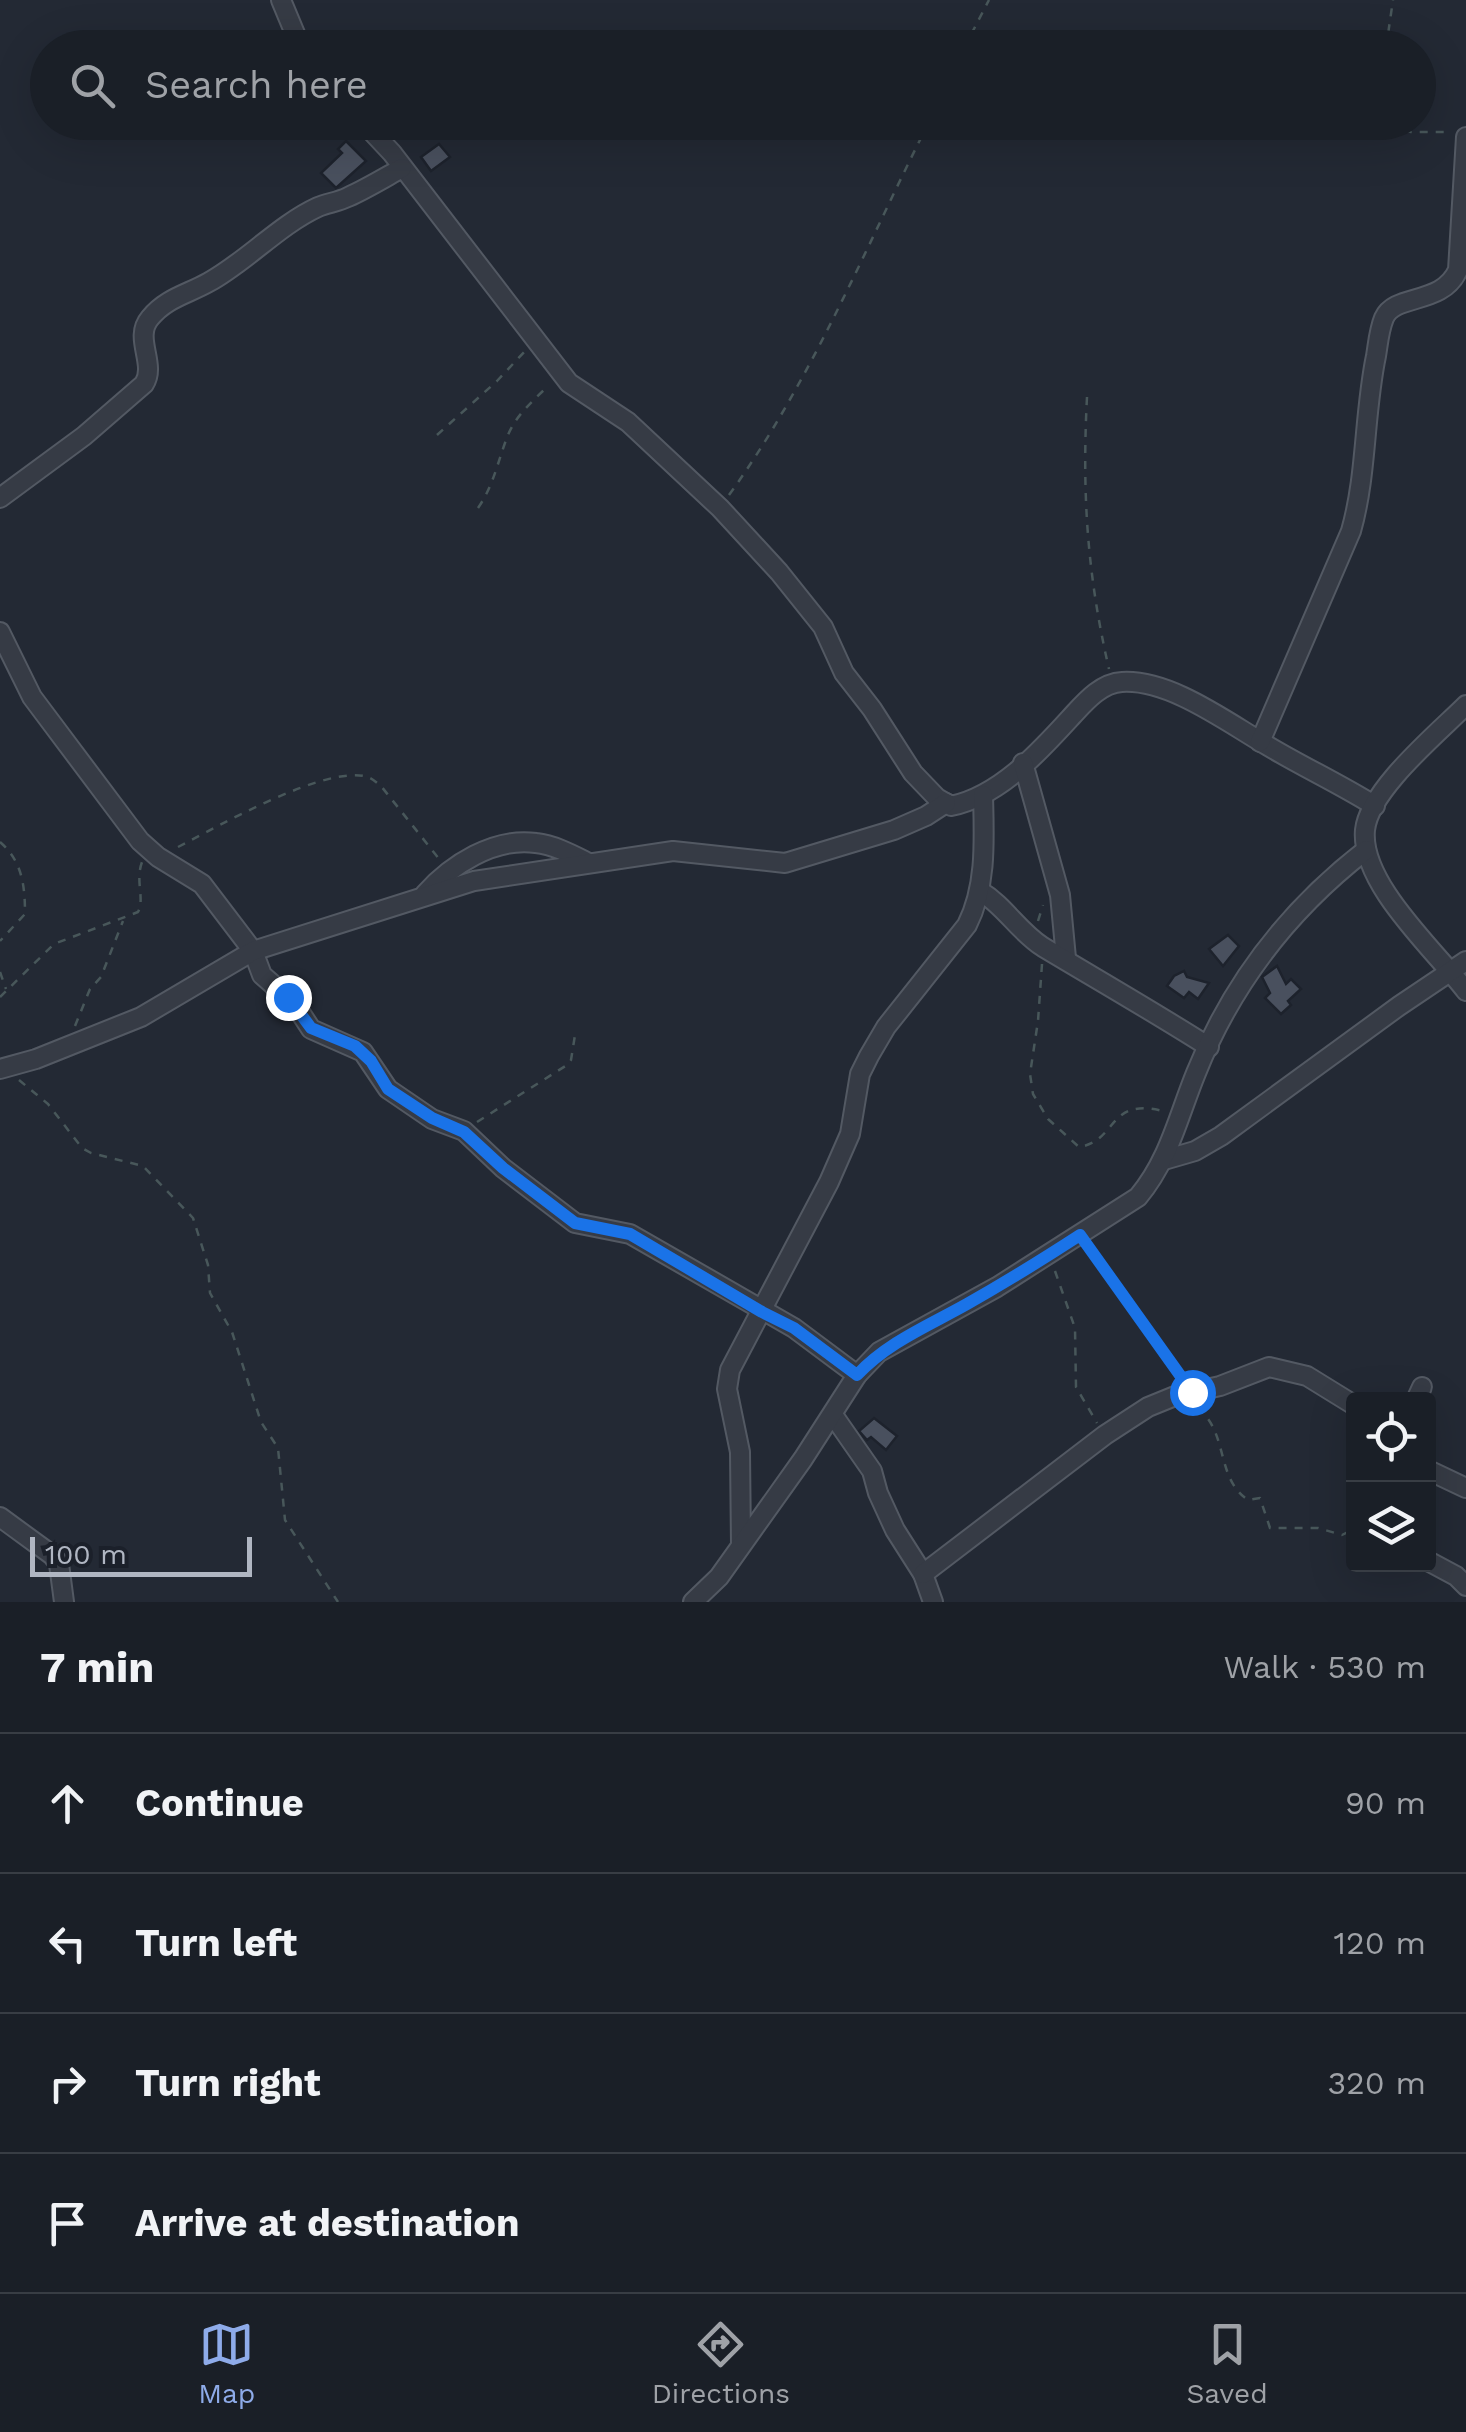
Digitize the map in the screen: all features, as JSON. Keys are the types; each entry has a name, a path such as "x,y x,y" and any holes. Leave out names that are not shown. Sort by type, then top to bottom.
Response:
{"street":[{"path":"281,0 294,30"},
{"path":"1260,742 1351,531 1357,510 1368,394 1384,318 1398,306 1446,288 1458,270 1458,134"},
{"path":"378,140 569,383 628,422 755,544 823,627 844,673 913,773 946,803 966,803 983,795 1023,763 1086,700 1121,682 1148,686 1199,703 1260,742 1376,806"},
{"path":"0,498 84,436 144,384 149,374 142,338 144,326 153,314 177,296 206,284 244,260 317,207 350,196 402,168"},
{"path":"0,632 32,697 152,853 202,884 253,951 262,976 294,1003 311,1028 355,1046 371,1061 388,1089 432,1118 464,1132 503,1168 575,1223 630,1234 824,1347 857,1375"},
{"path":"1466,706 1407,762 1376,806 1365,831 1366,850 1380,882 1458,966 1466,991"},
{"path":"1023,763 1060,895 1066,958"},
{"path":"741,1545 740,1452 728,1378 829,1182 850,1134 860,1074 869,1056 886,1027 968,925 980,891 983,795"},
{"path":"1,1069 141,1017 253,951 474,880 672,851 785,863 894,830 946,803"},
{"path":"424,895 466,859 502,845 532,842 555,847 587,862"},
{"path":"703,1599 857,1375 880,1352 968,1304 1138,1197 1164,1160 1209,1046 1250,968 1293,915 1366,850"},
{"path":"980,891 1044,947 1209,1046"},
{"path":"1164,1160 1195,1151 1221,1136 1458,966"},
{"path":"923,1574 1105,1435 1148,1407 1269,1367 1307,1376 1346,1400"},
{"path":"833,1415 872,1470 895,1530 923,1574 933,1602"},
{"path":"1436,1474 1466,1488"},
{"path":"0,1517 52,1554 59,1564 64,1602"},
{"path":"1436,1565 1466,1586"}],"path":[{"path":"973,30 989,0"},
{"path":"1389,30 1394,0"},
{"path":"720,508 777,426 809,370 920,140"},
{"path":"437,435 497,381 534,339"},
{"path":"478,508 493,482 509,432 519,416 562,373"},
{"path":"1087,397 1088,566 1112,685"},
{"path":"0,997 54,944 138,912 142,906 137,877 152,853 330,778 368,777 382,786 448,872"},
{"path":"0,842 18,862 25,894 25,914 0,941"},
{"path":"67,1046 124,920"},
{"path":"1044,947 1030,1074 1038,1106 1079,1147 1092,1142 1130,1109 1140,1106 1180,1116"},
{"path":"0,972 6,990"},
{"path":"464,1132 567,1064 575,1035"},
{"path":"1,1069 48,1104 82,1148 143,1166 193,1218 208,1265 210,1293 232,1332 262,1422 278,1448 285,1520 338,1602"},
{"path":"1080,1235 1186,1394 1212,1423 1229,1478 1239,1495 1248,1500 1260,1498 1270,1528 1346,1533"},
{"path":"1048,1255 1075,1328 1076,1388 1105,1435"}],"building":[{"path":"346,141 366,161 336,188 321,173 342,153 338,149"},
{"path":"439,144 450,157 431,171 421,157"},
{"path":"1228,935 1239,946 1223,966 1209,949"},
{"path":"1277,966 1286,984 1291,979 1301,989 1281,1014 1265,998 1270,993 1262,977"},
{"path":"1184,971 1187,977 1209,983 1198,999 1189,992 1184,998 1167,986"},
{"path":"874,1418 897,1436 886,1450 859,1431"}],"route":[{"path":"288,997 311,1028 363,1052 388,1089 442,1124 464,1132 503,1168 575,1223 630,1234 794,1328 857,1375 900,1338 997,1287 1080,1235 1192,1392"}]}
